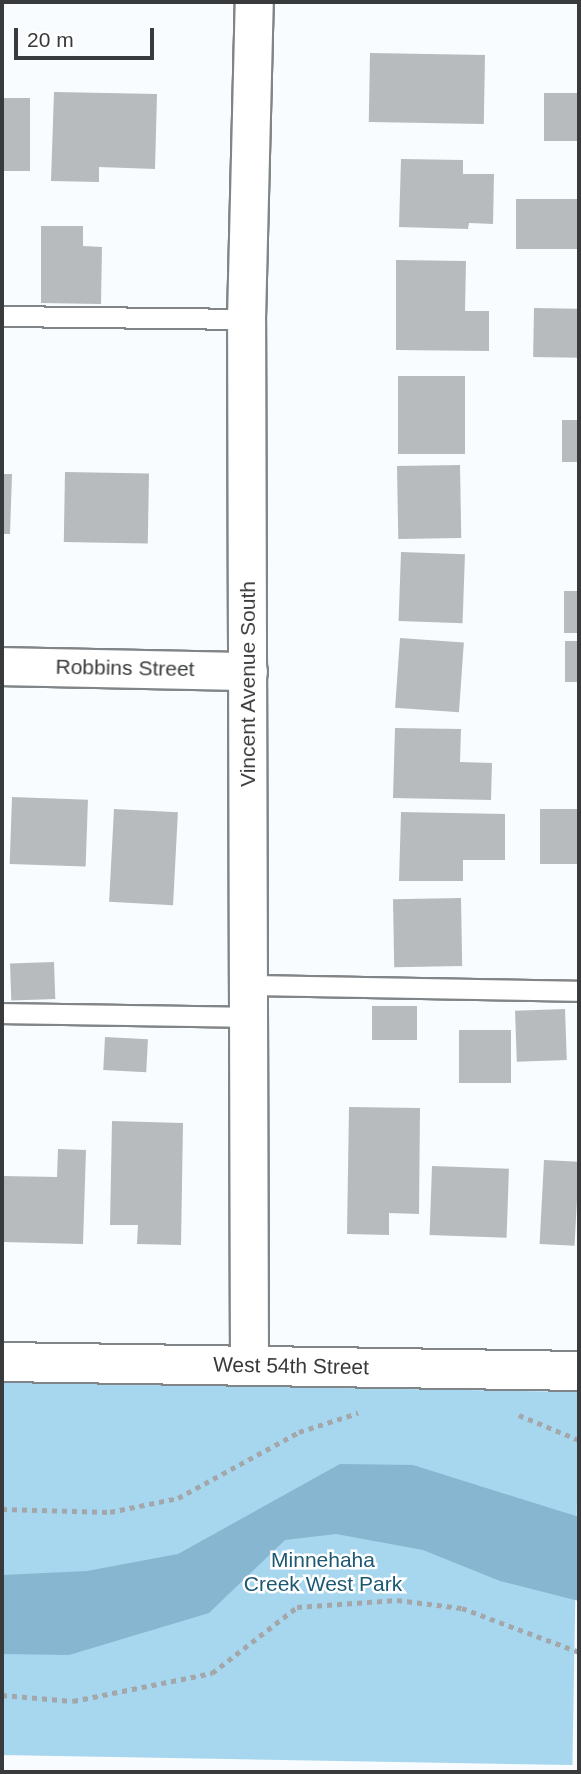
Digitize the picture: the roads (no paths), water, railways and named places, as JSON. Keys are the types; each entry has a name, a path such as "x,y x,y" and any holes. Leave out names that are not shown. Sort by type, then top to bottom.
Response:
{"street":[{"name":"Vincent Avenue South","path":"249,1366 246,319 254,2"},
{"name":"Robbins Street","path":"2,666 248,671"},
{"name":"West 54th Street","path":"2,1362 579,1371"}],"lane":[{"path":"2,316 246,319"},
{"path":"2,1013 248,1001 579,991"}],"park label":[{"name":"Minnehaha Creek West Park","path":"323,1572"}]}
